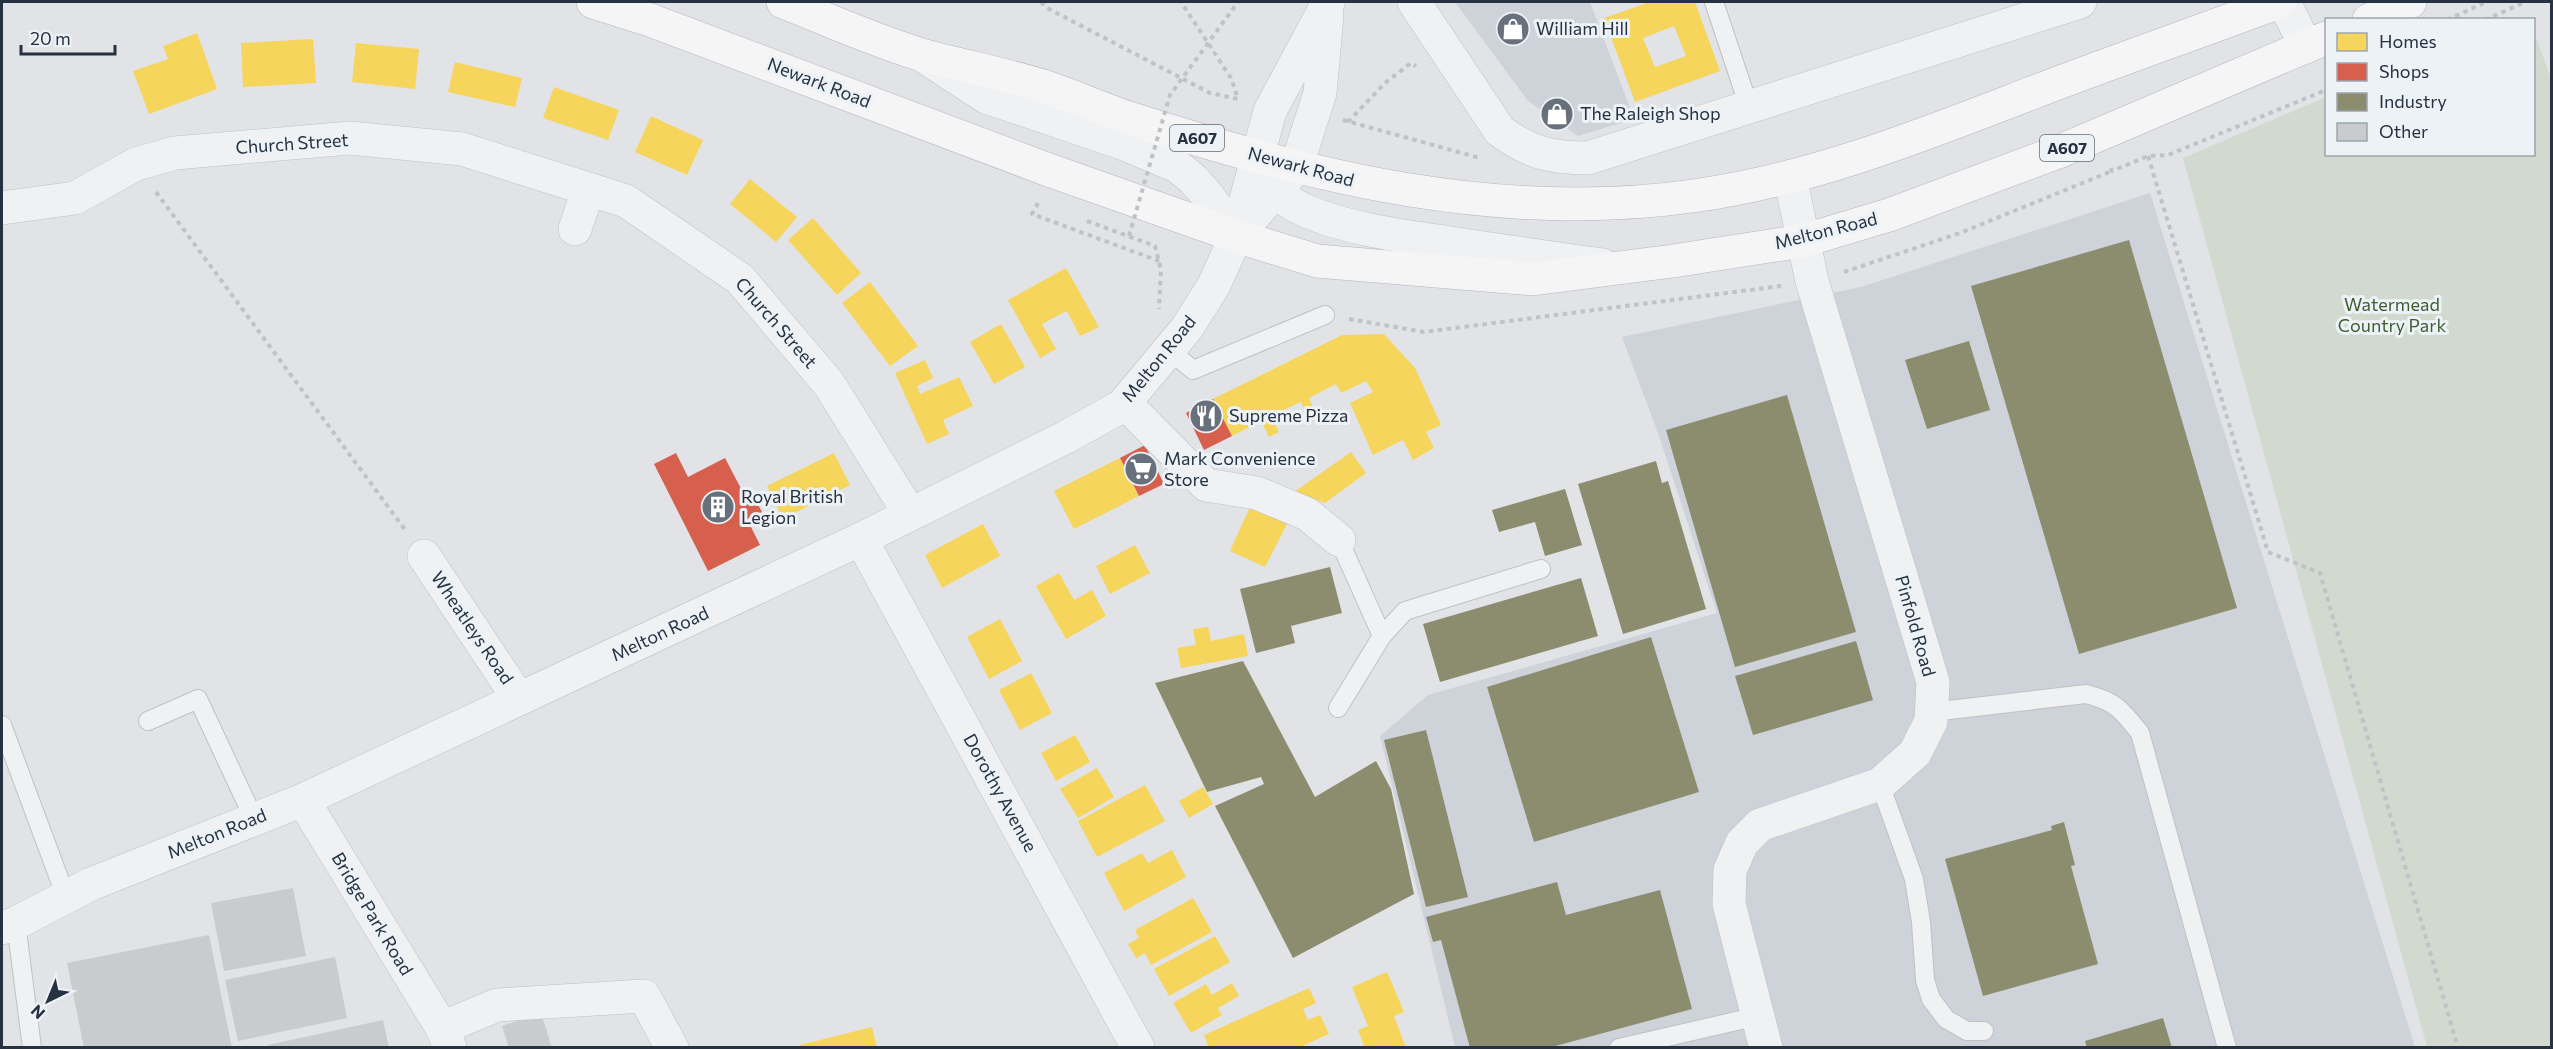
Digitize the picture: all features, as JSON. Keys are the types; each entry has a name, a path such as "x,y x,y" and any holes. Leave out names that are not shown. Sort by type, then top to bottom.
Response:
{"highway":[{"name":"Newark Road","path":"593,2 650,20 1046,169 1236,236 1317,261"},
{"name":"Newark Road","path":"783,2 918,54 1044,86 1130,118 1257,156 1286,179 1549,204 1625,203 1696,195 1790,177"},
{"name":"A607","path":"1790,177 1910,141 2279,2"},
{"path":"2374,18 2410,2"},
{"name":"Melton Road","path":"1317,261 1533,279 1802,241 1889,215 1985,180 2316,43"}],"street":[{"path":"1236,236 1270,111 1328,2"},
{"path":"1236,236 1286,179 1320,93 1328,2"},
{"path":"1414,2 1500,131 1538,153 1563,158 1588,158 2080,2"},
{"name":"Melton Road","path":"2284,2 2316,43"},
{"name":"A607","path":"918,54 986,97 1122,143 1177,166 1208,196 1236,236"},
{"name":"Church Street","path":"2,208 75,198 136,164 175,153 350,138 462,149 626,201 740,279 829,384 910,514"},
{"name":"Pinfold Road","path":"1766,1047 1730,904 1730,870 1742,843 1760,825 1880,784 1914,753 1931,721 1933,682 1812,281 1790,177"},
{"path":"1286,179 1302,209 1397,235 1619,268"},
{"path":"575,229 588,190"},
{"name":"Melton Road","path":"9,926 91,884 303,800 861,539 1066,437 1125,403 1187,328 1214,285 1236,236"},
{"path":"1125,403 1206,485 1257,493 1307,514 1338,540"},
{"name":"Dorothy Avenue","path":"861,539 1138,1047"},
{"name":"Wheatleys Road","path":"424,556 519,699"},
{"name":"Bridge Park Road","path":"303,800 446,1038 497,1005 644,996 672,1047"}],"lane":[{"path":"1714,2 1749,107"},
{"path":"1168,350 1193,370 1325,315"},
{"path":"1338,540 1383,636"},
{"path":"1338,708 1383,636 1405,611 1541,569"},
{"path":"1932,712 2086,694 2107,699 2125,715 2140,733 2227,1047"},
{"path":"148,721 198,699 254,819"},
{"path":"2,724 66,897"},
{"path":"1880,784 1914,879 1922,922 1925,980 1931,999 1946,1019 1967,1031 1984,1031"},
{"path":"9,926 32,1047"},
{"path":"1619,1047 1758,1016"}],"path":[{"path":"1041,2 1047,8 1210,93 1238,99 1231,78 1181,2"},
{"path":"1129,236 1170,95 1238,2"},
{"path":"2451,18 2486,2"},
{"path":"2489,18 2525,2"},
{"path":"1348,122 1385,82 1410,63 1420,69"},
{"path":"2325,90 2168,155 2148,156 2268,552 2320,573 2458,1047"},
{"path":"136,164 424,556"},
{"path":"1047,206 1036,202 1032,214 1159,261 1155,246 1077,217"}],"shaded area":[{"path":"1455,2 1590,2 1634,119 1578,136 1528,101"},
{"path":"2150,193 2415,1047 1455,1047 1380,736 1428,695 1717,613 1658,433 1622,337 1861,287"}],"green space":[{"name":"Watermead Country Park","path":"2535,35 2552,81 2551,1047 2427,1047 2183,158 2325,97 2325,156 2535,156"}],"building: Homes":[{"path":"1650,2 1695,2 1720,71 1635,102 1604,18","holes":["1674,26 1686,56 1655,67 1643,38"]},
{"path":"197,33 217,89 149,114 133,71 168,59 163,46"},
{"path":"313,39 316,83 243,87 241,43"},
{"path":"356,43 419,49 415,89 352,82"},
{"path":"455,62 522,78 515,107 448,92"},
{"path":"554,87 619,110 608,140 543,118"},
{"path":"651,116 703,140 687,175 635,152"},
{"path":"750,179 797,217 776,242 730,204"},
{"path":"813,218 861,273 837,295 788,240"},
{"path":"1066,268 1099,327 1080,336 1067,311 1055,317 1042,324 1056,349 1040,358 1008,300"},
{"path":"870,282 918,346 890,366 842,303"},
{"path":"1001,324 1025,367 994,384 970,342"},
{"path":"1384,334 1415,368 1441,425 1426,432 1434,448 1413,460 1403,440 1373,455 1350,403 1373,392 1366,381 1341,393 1336,384 1309,398 1318,418 1310,422 1301,402 1271,416 1279,432 1269,437 1261,421 1232,436 1213,399 1342,335"},
{"path":"925,360 933,378 917,386 920,394 959,377 973,406 943,420 949,434 927,444 895,373"},
{"path":"1351,452 1366,473 1325,503 1294,492"},
{"path":"834,453 850,485 783,519 767,486"},
{"path":"1120,458 1139,496 1074,529 1054,491"},
{"path":"1249,509 1270,515 1287,524 1265,567 1230,551"},
{"path":"983,524 1000,556 942,588 925,555"},
{"path":"1135,545 1150,573 1110,594 1096,566"},
{"path":"1059,573 1074,600 1092,590 1106,616 1066,639 1036,586"},
{"path":"1000,619 1022,661 989,679 967,637"},
{"path":"1208,627 1211,641 1244,634 1248,656 1181,668 1177,648 1196,645 1193,629"},
{"path":"1031,673 1052,713 1020,730 999,690"},
{"path":"1075,735 1090,762 1056,781 1041,753"},
{"path":"1097,768 1114,797 1078,818 1060,789"},
{"path":"1145,785 1165,821 1097,857 1078,821"},
{"path":"1203,787 1213,804 1189,818 1179,801"},
{"path":"1172,850 1186,877 1124,911 1104,873 1142,853 1148,863"},
{"path":"1193,898 1212,932 1151,965 1145,953 1136,958 1128,944 1139,938 1135,930"},
{"path":"1215,936 1230,962 1169,996 1154,969"},
{"path":"1387,972 1404,1012 1394,1016 1406,1048 1365,1048 1358,1030 1368,1026 1352,987"},
{"path":"1232,983 1239,996 1218,1008 1222,1015 1191,1033 1173,1003 1206,984 1212,995"},
{"path":"1309,988 1316,1003 1303,1009 1308,1020 1320,1015 1329,1034 1298,1048 1209,1048 1204,1035"},
{"path":"872,1027 877,1048 801,1048 800,1045"}],"building: Shops":[{"path":"1213,399 1232,436 1204,450 1186,413"},
{"path":"1145,445 1164,484 1139,496 1120,458"},
{"name":"Royal British Legion","path":"676,453 688,477 725,458 748,502 755,499 762,512 747,519 760,545 708,571 654,464"}],"building: Industry":[{"path":"2129,240 2237,608 2079,654 1971,286"},
{"path":"1969,341 1990,410 1927,429 1905,360"},
{"path":"1787,395 1856,632 1735,667 1666,430"},
{"path":"1656,461 1662,483 1668,481 1706,609 1623,634 1578,484"},
{"path":"1565,489 1582,545 1545,556 1535,522 1499,532 1492,510"},
{"path":"1330,567 1342,613 1291,626 1295,643 1256,653 1240,589"},
{"path":"1581,578 1598,636 1440,682 1423,624"},
{"path":"1651,637 1699,792 1534,842 1487,687"},
{"path":"1856,641 1873,700 1753,735 1735,676"},
{"path":"1243,661 1315,797 1376,761 1391,789 1414,894 1293,958 1215,806 1264,784 1261,777 1207,792 1155,683"},
{"path":"1426,730 1468,897 1426,907 1384,740"},
{"path":"2064,822 2075,865 2071,866 2098,964 1983,996 1945,859 2052,830 2051,826"},
{"path":"1557,882 1566,915 1660,890 1692,1009 1548,1048 1470,1048 1441,940 1433,942 1426,917"},
{"path":"2163,1018 2172,1048 2087,1048 2085,1041"}],"building: Other":[{"path":"293,888 306,956 224,971 211,903"},
{"path":"209,935 232,1048 84,1048 67,963"},
{"path":"335,957 347,1018 238,1041 225,980"},
{"path":"541,1013 552,1048 509,1048 502,1026"},
{"path":"383,1020 389,1048 269,1048 268,1045"}],"place":[{"name":"William Hill","path":"1513,29"},
{"name":"The Raleigh Shop","path":"1557,114"},
{"name":"Supreme Pizza","path":"1206,416"},
{"name":"Mark Convenience Store","path":"1141,469"},
{"name":"Royal British Legion","path":"718,507"}]}
